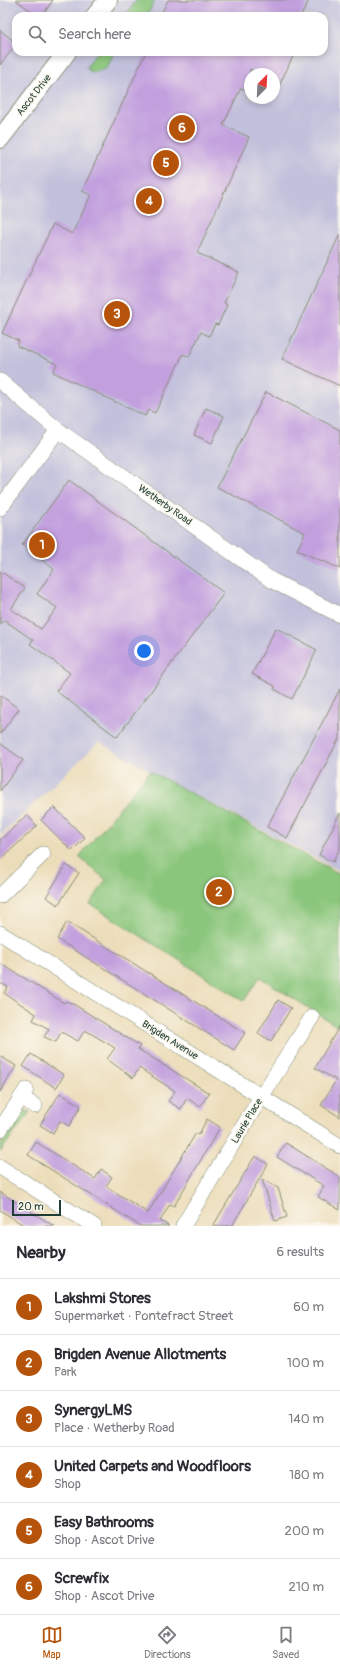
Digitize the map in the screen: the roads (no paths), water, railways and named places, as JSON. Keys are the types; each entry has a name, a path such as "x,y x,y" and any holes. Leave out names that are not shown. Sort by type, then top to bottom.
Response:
{"street":[{"path":"98,12 108,0"},
{"name":"Ascot Drive","path":"0,138 64,56"},
{"name":"Wetherby Road","path":"0,382 58,430 271,580 340,615"},
{"path":"0,508 58,430"},
{"path":"0,896 43,854"},
{"name":"Brigden Avenue","path":"0,933 340,1146"},
{"name":"Laurie Place","path":"183,1226 261,1097 312,1017"},
{"path":"0,1130 24,1094 35,1106"},
{"path":"0,1167 94,1226"}],"place":[{"name":"Screwfix","path":"182,128"},
{"name":"Easy Bathrooms","path":"166,163"},
{"name":"United Carpets and Woodfloors","path":"149,201"},
{"name":"SynergyLMS","path":"117,314"},
{"name":"Lakshmi Stores","path":"42,545"},
{"name":"Brigden Avenue Allotments","path":"219,892"}]}
